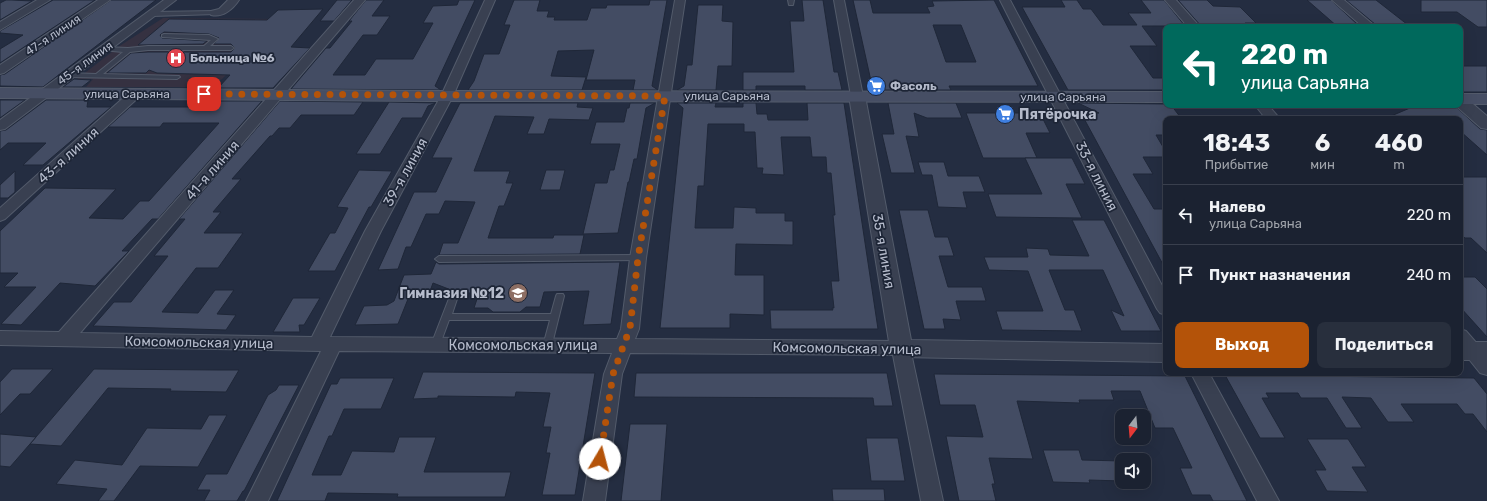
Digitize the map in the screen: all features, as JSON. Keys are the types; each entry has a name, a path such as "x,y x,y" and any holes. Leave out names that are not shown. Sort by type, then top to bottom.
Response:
{"main road":[{"name":"улица Сарьяна","path":"0,93 448,96 1163,97"},
{"path":"1463,100 1487,99"}],"street":[{"path":"0,27 45,0"},
{"name":"47-я линия","path":"0,70 105,0"},
{"name":"45-я линия","path":"0,126 171,0"},
{"path":"215,14 223,11 234,0"},
{"name":"41-я линия","path":"64,339 360,0"},
{"name":"39-я линия","path":"256,501 326,344 373,231 448,96 490,0"},
{"path":"594,501 613,374 625,345 630,328 638,258 680,0"},
{"name":"35-я линия","path":"839,0 901,348 932,501"},
{"name":"33-я линия","path":"1005,0 1163,303"},
{"path":"1170,0 1191,24"},
{"path":"1337,0 1366,24"},
{"name":"43-я линия","path":"0,216 135,94"},
{"path":"1463,103 1487,124"},
{"path":"1263,108 1270,116"},
{"name":"Комсомольская улица","path":"0,338 326,344 548,346 625,345 1163,353"},
{"path":"1202,376 1268,501"}],"lane":[{"path":"152,14 215,14"},
{"path":"164,36 208,37 215,39 205,48"},
{"path":"104,49 231,48"},
{"path":"98,75 128,50"},
{"path":"69,75 177,77"},
{"path":"439,259 638,258"},
{"path":"436,345 454,296"},
{"path":"548,346 560,296"},
{"path":"446,317 555,317"}],"shaded area":[{"name":"Больница №6","path":"163,18 282,19 214,87 86,87 93,79 77,79 121,45"}],"building":[{"path":"6,0 32,1 0,20 0,3"},
{"path":"53,0 95,0 0,63 0,49 23,35 0,33 0,31"},
{"path":"111,0 156,0 43,87 0,86 0,75 5,74"},
{"path":"337,0 352,0 334,21 320,21"},
{"path":"366,0 384,0 372,16 390,16 377,35 363,35 333,75 365,75 376,59 413,59 433,23 423,23 433,6 457,5 459,0 475,0 435,86 441,90 291,89 326,48 330,48 352,21 349,21"},
{"path":"514,0 540,0 537,11 549,11 547,17 555,17 554,20 587,20 591,8 606,8 607,5 649,5 650,0 667,0 652,86 658,90 633,90 635,80 586,80 594,50 558,51 551,76 586,77 582,90 468,90 474,81 484,54 499,54 510,25 504,25"},
{"path":"802,0 823,0 834,72 838,72 842,90 805,90 805,86 756,86 756,90 743,90 743,72 794,72 790,21 804,21"},
{"path":"853,0 870,0 873,13 930,13 927,7 934,6 932,1 994,0 1038,86 949,86 951,90 873,90","holes":["933,25 961,25 976,62 946,62"]},
{"path":"1061,0 1077,0 1083,9 1091,9 1103,25 1137,25 1128,13 1151,13 1141,0 1164,0 1183,24 1142,26 1157,46 1130,46 1153,78 1163,78 1163,90 1068,90 1022,7 1065,7"},
{"path":"1178,0 1207,0 1213,6 1240,7 1256,23 1245,23 1246,24 1199,24"},
{"path":"1307,0 1331,0 1357,24 1335,24"},
{"path":"1346,0 1376,0 1407,24 1375,24"},
{"path":"1421,0 1487,0 1487,27 1478,27 1457,12 1421,12"},
{"path":"698,5 723,5 722,21 733,22 732,66 718,66 716,90 677,90 684,86 687,65 692,65"},
{"path":"323,9 291,47 310,48 273,88 218,88 230,75 157,73 149,70 146,73 107,73 131,53 231,52 235,48 231,44 214,44 219,38 209,34 164,32 160,35 162,38 207,41 203,44 138,45 169,19 267,20 278,10"},
{"path":"1463,66 1487,66 1487,92 1463,92"},
{"path":"74,79 91,80 82,87 63,87"},
{"path":"0,100 25,100 0,118"},
{"path":"46,100 88,100 87,107 111,107 43,165 23,165 46,143 8,143 0,150 0,131 6,130"},
{"path":"206,101 262,101 158,219 152,219 122,251 129,251 95,286 60,283 21,325 1,324 36,287 4,287 18,273 0,273 0,231 45,188 116,189 89,218 123,219 140,201 149,201 219,123 163,123 160,127 108,127 130,107 201,107"},
{"path":"280,101 363,102 354,115 301,115 290,128 279,128 272,136 270,136 232,179 241,179 213,212 221,212 204,233 243,233 218,268 196,268 162,312 198,313 215,290 234,290 217,314 236,315 226,330 93,326 114,302 131,302 168,256 154,256 185,219 179,219"},
{"path":"389,102 436,103 428,106 422,118 402,118 380,154 356,154"},
{"path":"460,103 578,103 577,107 593,108 589,120 549,119 544,134 527,134 534,117 495,116 474,171 510,171 506,183 513,183 504,206 499,206 488,238 553,238 554,235 584,235 580,254 439,255 443,243 458,243 475,202 445,201 439,214 426,214 411,247 406,247 398,269 378,270 414,192 436,192 452,158 432,158"},
{"path":"630,103 655,103 646,108 637,159 634,159 628,182 618,233 583,234 595,183 607,183 610,170 614,170 620,144 590,144 596,122 624,122 627,108 629,108"},
{"path":"677,103 716,103 715,107 743,107 743,103 756,103 757,114 767,114 768,120 808,120 807,103 844,103 878,329 771,329 770,310 833,310 832,308 834,308 831,281 839,281 831,173 827,173 826,157 812,157 810,137 781,137 784,175 762,174 763,168 757,168 755,132 744,132 744,124 708,124 704,186 698,186 695,228 733,228 734,207 756,208 756,213 785,213 785,221 793,221 793,245 736,244 735,275 764,275 764,315 730,314 730,328 660,328 683,108"},
{"path":"888,103 956,103 962,118 927,118 914,113 919,137 906,136 915,173 891,173 882,134 894,134"},
{"path":"1078,103 1163,104 1163,108 1173,108 1179,116 1163,116 1163,135 1156,135 1163,147 1163,157 1143,157 1153,174 1133,174 1154,209 1163,209 1163,264 1081,113 1099,113"},
{"path":"1410,108 1457,108 1480,129 1487,130 1487,155 1463,134 1463,116 1391,116"},
{"path":"966,113 1040,113 1050,133 1026,133 1037,158 983,158"},
{"path":"1025,158 1072,158 1085,184 1066,184 1082,218 996,217 988,194 1042,194"},
{"path":"918,162 944,162 948,176 979,176 985,192 963,192 967,208 938,207 932,175 922,175"},
{"path":"359,170 392,171 371,207 369,207 335,271 308,271 330,233 335,233 348,208 337,207"},
{"path":"546,170 565,170 560,190 540,190"},
{"path":"15,171 15,192 8,198 0,198 0,185"},
{"path":"1463,177 1487,177 1487,253 1471,238 1463,236"},
{"path":"899,210 928,210 935,237 948,237 954,256 939,256 948,287 982,287 986,301 956,301 961,320 943,319 945,329 924,329"},
{"path":"1072,220 1104,220 1161,331 1121,331 1111,310 1124,316 1103,270 1049,270 1065,310 1074,310 1082,331 1002,330 996,311 1043,311 1028,271 989,270 984,257 1028,257 1026,248 1048,249 1050,255 1089,256"},
{"path":"436,262 439,264 620,262 611,324 583,325 589,291 544,292 540,307 526,307 520,312 493,312 488,308 474,308 479,293 459,293 433,283 429,294 410,294 398,324 355,325 364,306 387,305 394,301 404,275 431,274"},
{"path":"1463,277 1475,277 1487,289 1487,337 1463,310"},
{"path":"293,298 320,298 304,325 299,325 300,332 273,332"},
{"path":"12,369 53,369 30,394 20,394 0,415 0,382"},
{"path":"94,369 239,370 226,392 108,388 61,446 30,444"},
{"path":"423,372 595,373 575,495 542,495 550,453 546,453 551,427 543,427 550,393 516,392 515,397 438,396 438,398 413,399"},
{"path":"636,373 887,373 893,406 874,406 873,398 634,397"},
{"path":"934,374 1185,376 1247,501 1213,501 1210,495 1192,495 1180,468 1192,468 1173,428 1155,428 1151,418 1151,409 1147,409 1140,391 1111,391 1114,400 1079,400 1080,403 1017,401 1033,459 989,458 995,484 992,484 996,501 959,501 946,436 983,437 975,405 940,405"},
{"path":"1226,376 1474,378 1487,394 1487,432 1473,414 1465,414 1457,404 1401,404 1414,422 1388,422 1371,398 1342,397 1362,428 1346,428 1327,398 1301,398 1298,393 1266,393 1269,398 1262,398 1285,438 1260,438"},
{"path":"340,378 394,378 381,409 344,409 332,436 329,436 312,475 341,475 352,451 394,452 399,437 436,437 424,472 511,472 505,497 397,497 398,494 328,493 325,501 277,501 331,384 337,384"},
{"path":"279,385 299,385 244,491 237,501 204,501 210,490 197,490 206,474 227,474 268,395 276,390"},
{"path":"209,415 227,415 198,467 140,466 114,501 98,501 107,489 56,484 75,460 122,465 147,428 201,429"},
{"path":"630,424 667,424 661,501 621,501"},
{"path":"0,434 36,437 10,467 0,466"},
{"path":"866,438 898,438 905,481 871,481"},
{"path":"1307,439 1348,439 1366,467 1352,467 1368,492 1327,491 1315,470 1326,470"},
{"path":"1043,450 1079,450 1082,460 1115,461 1115,481 1089,480 1090,483 1053,482"},
{"path":"832,489 884,489 885,501 833,501"}],"place":[{"name":"Больница №6","path":"176,58"},
{"name":"Фасоль","path":"876,86"},
{"name":"Пятёрочка","path":"1005,114"},
{"name":"Гимназия №12","path":"518,293"}],"route":[{"path":"204,94 665,96 638,258 630,328 625,345 613,374 600,459"}]}
